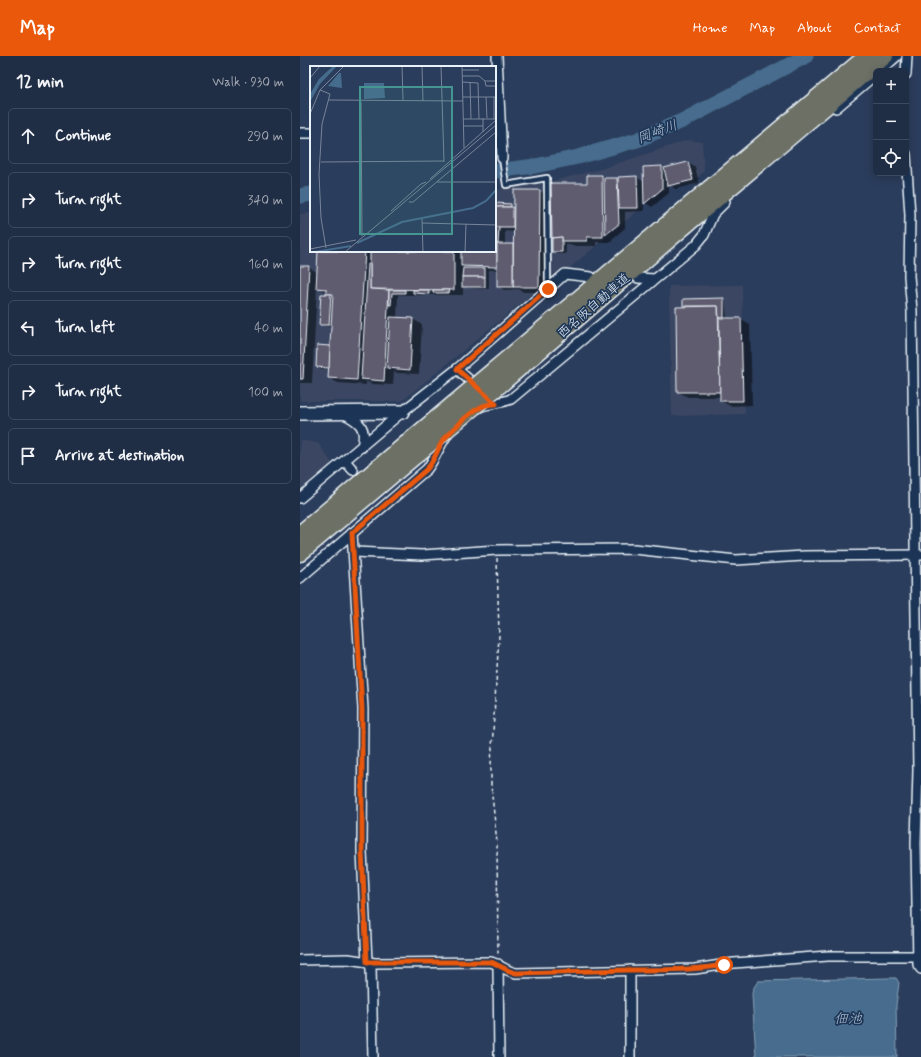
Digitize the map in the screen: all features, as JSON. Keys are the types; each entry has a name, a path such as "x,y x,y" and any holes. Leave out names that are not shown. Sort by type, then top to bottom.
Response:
{"highway":[{"name":"西名阪自動車道","path":"300,553 411,450 675,225 867,56"},
{"name":"西名阪自動車道","path":"675,225 885,56"},
{"name":"西名阪自動車道","path":"300,534 411,450"}],"street":[{"path":"498,56 498,132 502,158"},
{"path":"884,68 898,56"},
{"path":"906,68 907,56"},
{"path":"300,578 352,533 358,523 427,469 442,442 476,409 482,406 496,404 511,399 701,240 713,214 718,208 873,77"},
{"path":"907,176 910,215 909,276 912,311 918,555 918,770 916,831 918,965 921,969"},
{"path":"300,498 402,412 457,369 565,274 591,278"},
{"path":"638,278 654,279"},
{"path":"457,369 496,404"},
{"path":"300,413 402,412"},
{"path":"343,413 355,420 362,428 364,437 362,447"},
{"path":"345,461 353,470"},
{"path":"352,533 363,715 362,851 367,962 371,967 373,1057"},
{"path":"354,552 422,555 497,550 634,549 736,560 804,556 918,555"},
{"path":"300,960 348,959 367,962 485,962 498,964 510,972 516,973 696,969 734,963 828,956 918,956"},
{"path":"498,964 499,1057"},
{"path":"630,970 630,1057"}],"lane":[{"path":"502,158 506,185 547,178 548,289"}],"path":[{"path":"497,550 499,636 491,771 497,843 498,964"}],"shaded area":[{"path":"688,140 702,142 704,171 692,184 664,189 567,270 570,273 555,275 402,401 300,401 300,214 310,213 310,252 496,252 496,190 541,184 601,169"},
{"path":"742,285 745,414 672,416 669,286"},
{"path":"300,440 318,443 332,463 300,489"}],"water":[{"name":"佃池","path":"896,978 899,983 896,1005 897,1057 756,1057 752,994 758,981"}],"building":[{"path":"688,162 693,180 668,186 664,168"},
{"path":"662,166 662,189 644,204 643,167"},
{"path":"587,175 602,175 603,237 587,237 587,241 562,241 562,237 552,238 551,183 587,183"},
{"path":"637,176 638,208 619,208 618,177"},
{"path":"604,178 617,178 619,224 605,235"},
{"path":"514,190 540,190 539,287 513,287"},
{"path":"496,203 511,204 511,207 496,207"},
{"path":"496,207 513,207 513,227 496,227"},
{"path":"496,227 499,227 498,244 496,244"},
{"path":"562,237 562,252 552,252 552,238"},
{"path":"497,244 497,267 461,266 461,252 496,252"},
{"path":"497,244 513,244 513,287 497,287"},
{"path":"318,252 365,252 357,380 328,378 333,294 326,294 326,289 316,288"},
{"path":"370,252 454,252 454,290 370,289"},
{"path":"368,264 370,264 370,289 389,290 384,381 361,379"},
{"path":"300,266 309,266 303,379 300,379"},
{"path":"463,268 485,268 485,277 462,277"},
{"path":"462,277 485,277 485,287 462,287"},
{"path":"389,290 405,290 405,293 392,293 391,305 389,305"},
{"path":"413,290 429,290 429,294 413,293"},
{"path":"433,290 450,290 449,293 433,293"},
{"path":"321,294 331,294 329,325 319,325"},
{"path":"724,298 724,318 719,318 718,306 683,306 683,299"},
{"path":"718,306 720,392 677,392 676,307"},
{"path":"390,317 413,318 410,370 387,368"},
{"path":"719,318 741,318 743,401 720,401"},
{"path":"317,345 330,346 329,368 316,367"}],"waterway":[{"name":"岡崎川","path":"496,171 535,166 578,157 637,140 682,121 806,56"},
{"name":"岡崎川","path":"300,196 310,194"}],"route":[{"path":"548,289 457,369 496,404 488,404 476,409 442,442 434,459 427,469 352,533 363,722 362,851 367,962 491,962 498,964 510,972 516,973 683,970 724,965"}]}
